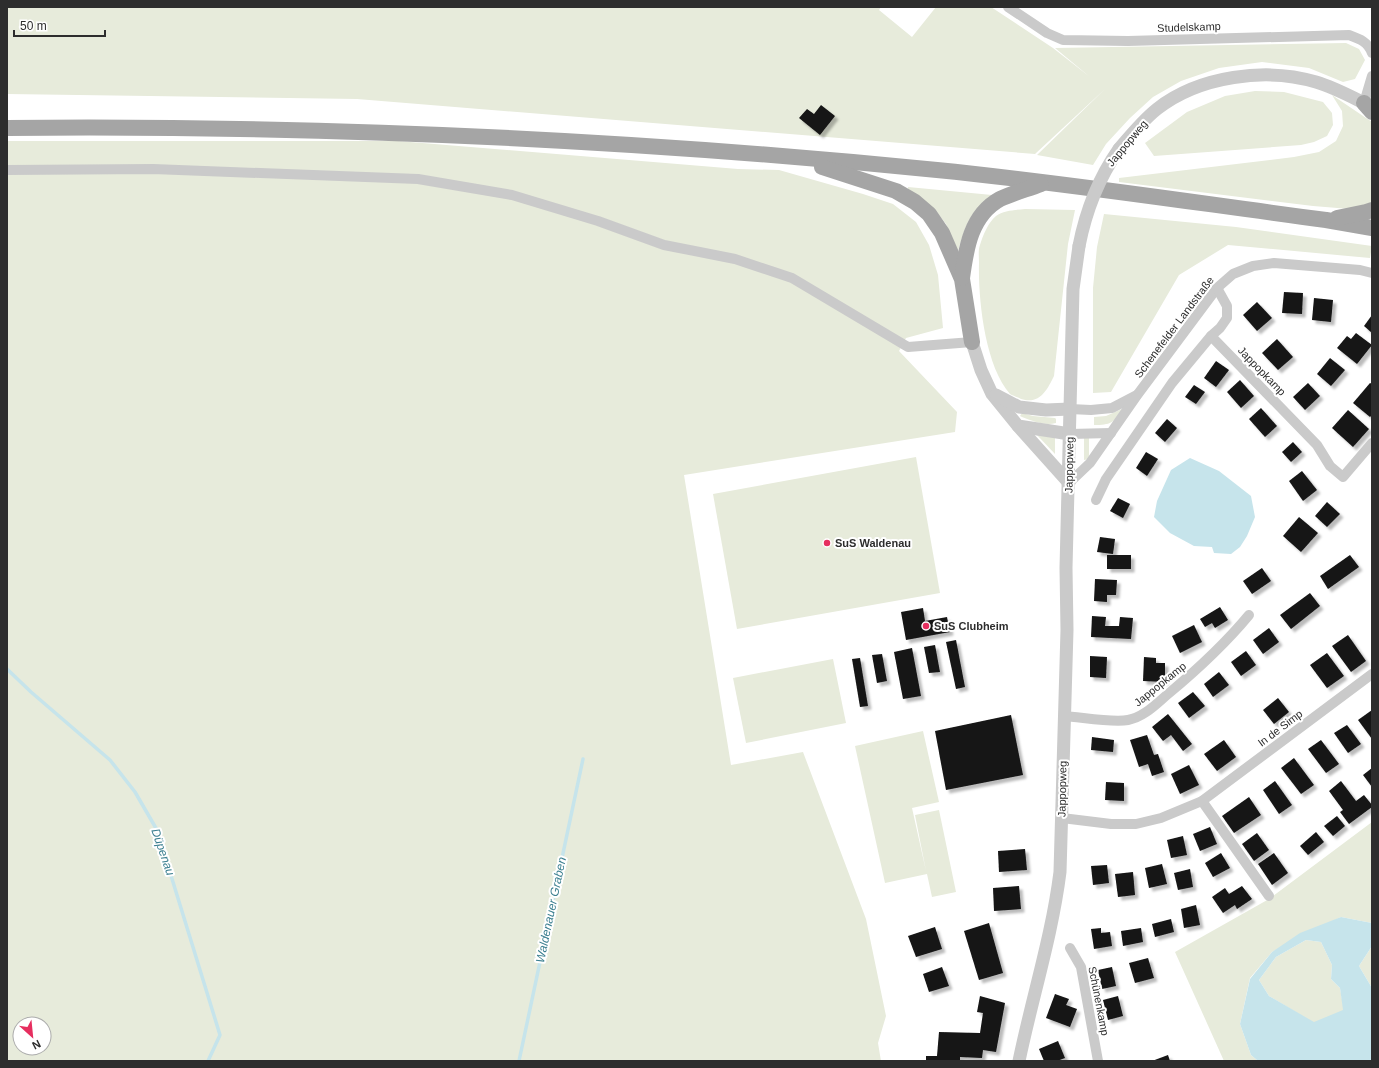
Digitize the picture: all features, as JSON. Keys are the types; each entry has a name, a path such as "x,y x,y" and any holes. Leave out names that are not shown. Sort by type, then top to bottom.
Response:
{"main road":[{"path":"7,128 105,127 396,132 641,146 794,157 938,170 1044,182 1326,220 1372,228"},
{"path":"794,157 890,189 915,202 929,214 942,233 962,279 972,342"},
{"path":"962,279 965,254 971,232 981,214 1000,200 1044,182"},
{"path":"1326,220 1372,210"}],"street":[{"name":"Studelskamp","path":"1008,7 1046,33 1063,40 1128,41 1349,35 1361,39 1370,47 1372,53"},
{"name":"Jappopweg","path":"1019,1061 1026,1026 1053,920 1060,872 1067,630 1066,568 1073,289 1079,246 1090,202 1107,166 1142,122 1180,94 1206,83 1235,77 1264,75 1287,77 1316,82 1340,91 1369,108"},
{"path":"1369,108 1372,76"},
{"path":"7,170 153,169 418,179 512,195 598,221 664,245 735,259 792,278 908,348 972,342 981,370 992,394 1018,426 1069,483"},
{"name":"Schenefelder Landstraße","path":"1069,483 1090,463 1138,394 1217,288 1233,274 1253,266 1274,263 1360,270 1372,273"},
{"path":"1096,500 1106,479 1172,383 1227,318 1227,306 1217,288"},
{"name":"Jappopkamp","path":"1211,336 1317,445 1330,466 1343,477 1372,443"},
{"path":"992,394 1019,407 1046,410 1070,409"},
{"name":"Schenefelder Landstraße","path":"1070,409 1091,410 1112,408 1138,394"},
{"path":"1018,426 1070,434 1111,433"},
{"name":"Jappopkamp","path":"1064,716 1128,720 1143,715 1221,648 1249,615"},
{"name":"In de Simp","path":"1062,818 1111,824 1136,824 1161,818 1202,801 1372,674"},
{"path":"1202,801 1269,896"},
{"name":"Schünenkamp","path":"1070,948 1081,967 1098,1061"}],"green space":[{"path":"7,7 881,7 879,10 912,37 936,7 991,7 1053,48 1090,77 1055,48 1346,43 1359,49 1365,60 1355,79 1343,82 1309,68 1262,62 1219,68 1181,81 1153,97 1130,118 1106,144 1093,165 1037,155 1105,89 1035,154 357,99 7,94"},
{"path":"1255,91 1284,92 1323,102 1332,113 1333,125 1327,136 1314,142 1301,145 1154,156 1145,143 1187,112 1225,96"},
{"path":"1332,95 1372,122 1372,205 1362,210 1313,206 1119,182 1119,178 1294,157 1319,152 1336,141 1343,126 1342,111"},
{"path":"7,141 398,141 738,169 779,170 893,204 916,222 929,245 938,275 943,328 906,338 899,351 957,412 955,432 684,475 731,765 803,752 866,919 886,1016 878,1043 881,1061 7,1061"},
{"path":"908,187 992,195 984,201 969,220 963,233 958,251 946,224 936,211 908,189"},
{"path":"1025,209 1075,210 1068,244 1054,376 1042,395 1033,400 1021,399 1010,394 1001,382 994,367 985,332 979,278 979,247 988,226 996,216 1010,211"},
{"path":"1104,214 1236,227 1372,246 1370,258 1228,245 1179,275 1111,392 1093,393 1093,288 1097,247"},
{"path":"1122,409 1117,417 1108,424 1094,425 1094,417 1106,416"},
{"path":"1022,413 1033,416 1055,418 1056,423 1047,424 1034,421 1020,416"},
{"path":"1037,435 1055,437 1055,454"},
{"path":"1084,437 1089,437 1089,459 1084,460"},
{"name":"SuS Waldenau","path":"916,457 940,593 737,629 713,494"},
{"path":"833,659 846,723 746,743 733,678"},
{"path":"923,731 939,802 912,808 926,871 915,815 939,810 956,892 932,897 927,874 885,883 855,746"},
{"path":"1372,822 1372,923 1341,917 1272,952 1250,978 1240,1024 1251,1055 1258,1061 1224,1061 1175,952 1269,899"},
{"path":"1306,940 1321,942 1332,965 1331,979 1340,988 1344,1011 1314,1023 1269,996 1259,980 1276,957"},
{"path":"1372,946 1372,988 1359,966"}],"water":[{"path":"1190,458 1219,471 1251,496 1255,517 1247,536 1240,547 1231,554 1214,553 1212,547 1194,546 1170,533 1154,517 1157,501 1171,470"},
{"path":"1341,917 1372,923 1372,946 1359,966 1372,988 1372,1061 1258,1061 1251,1055 1240,1024 1250,979 1272,952 1300,933","holes":["1306,940 1321,942 1332,965 1331,979 1340,988 1343,1010 1314,1022 1269,996 1259,980 1276,957"]}],"building":[{"path":"821,105 835,116 820,135 799,118 807,109 814,114"},
{"path":"1284,292 1303,293 1302,314 1282,313"},
{"path":"1314,298 1333,300 1331,322 1312,320"},
{"path":"1257,302 1272,318 1257,331 1243,315"},
{"path":"1372,315 1372,333 1364,326"},
{"path":"1356,333 1372,345 1357,364 1337,348 1347,336 1351,339"},
{"path":"1277,339 1293,357 1278,370 1262,353"},
{"path":"1330,358 1345,370 1331,386 1317,374"},
{"path":"1216,361 1229,370 1216,387 1204,378"},
{"path":"1240,380 1254,396 1241,408 1227,392"},
{"path":"1308,383 1320,396 1305,410 1293,397"},
{"path":"1370,383 1372,384 1372,415 1370,417 1353,403"},
{"path":"1194,385 1205,392 1196,404 1185,397"},
{"path":"1261,408 1277,426 1265,437 1249,419"},
{"path":"1348,410 1369,429 1353,447 1332,428"},
{"path":"1167,419 1177,428 1165,442 1155,433"},
{"path":"1293,442 1302,452 1291,462 1282,452"},
{"path":"1146,452 1158,459 1147,476 1136,468"},
{"path":"1302,471 1317,490 1303,501 1289,481"},
{"path":"1118,498 1130,504 1123,518 1110,511"},
{"path":"1327,502 1340,514 1327,527 1315,516"},
{"path":"1299,517 1318,533 1301,552 1283,536"},
{"path":"1100,537 1115,539 1113,554 1097,552"},
{"path":"1107,555 1131,555 1131,569 1107,569"},
{"path":"1350,555 1359,567 1328,589 1320,576"},
{"path":"1262,568 1271,581 1252,594 1243,581"},
{"path":"1095,579 1117,580 1116,595 1107,595 1107,602 1094,601"},
{"path":"1310,593 1320,606 1291,629 1280,615"},
{"path":"1220,607 1228,620 1215,628 1212,623 1205,627 1200,619"},
{"name":"SuS Clubheim","path":"923,608 925,621 947,617 950,632 906,640 901,612"},
{"path":"1092,616 1106,617 1105,626 1119,626 1120,617 1133,618 1131,639 1091,637"},
{"path":"1194,625 1202,642 1180,653 1172,636"},
{"path":"1269,628 1279,642 1263,654 1253,640"},
{"path":"1348,635 1366,661 1351,672 1332,646"},
{"path":"956,640 965,687 956,689 946,642"},
{"path":"935,645 940,672 929,673 924,647"},
{"path":"912,648 921,696 903,699 894,652"},
{"path":"1246,651 1256,665 1241,676 1231,662"},
{"path":"1327,653 1344,676 1327,688 1310,665"},
{"path":"882,654 887,681 877,683 872,655"},
{"path":"1090,656 1107,657 1106,678 1090,677"},
{"path":"1144,657 1156,658 1156,663 1165,663 1165,682 1143,681"},
{"path":"860,658 868,706 860,707 852,659"},
{"path":"1219,672 1229,685 1213,697 1204,684"},
{"path":"1193,692 1205,706 1189,718 1178,703"},
{"path":"1278,698 1289,712 1274,724 1263,710"},
{"path":"1372,710 1372,739 1358,720"},
{"path":"1168,714 1192,744 1183,751 1171,735 1163,741 1152,727"},
{"path":"1011,715 1023,775 946,790 935,731"},
{"path":"1347,725 1361,744 1348,753 1334,733"},
{"path":"1147,735 1154,755 1158,754 1164,772 1152,776 1148,764 1139,767 1130,740"},
{"path":"1092,737 1114,740 1113,752 1091,750"},
{"path":"1224,740 1236,757 1217,771 1204,754"},
{"path":"1321,740 1339,764 1326,773 1308,749"},
{"path":"1294,758 1314,785 1301,794 1281,768"},
{"path":"1189,765 1199,785 1180,794 1171,774"},
{"path":"1372,768 1372,787 1363,775"},
{"path":"1275,781 1292,805 1279,814 1263,790"},
{"path":"1341,781 1356,801 1364,795 1372,805 1372,807 1349,824 1340,812 1343,810 1329,791"},
{"path":"1106,782 1124,783 1124,801 1105,800"},
{"path":"1249,797 1261,815 1234,833 1222,816"},
{"path":"1337,816 1345,826 1333,836 1324,826"},
{"path":"1210,827 1217,844 1200,851 1193,834"},
{"path":"1316,832 1324,842 1308,855 1300,846"},
{"path":"1257,833 1269,850 1254,861 1242,844"},
{"path":"1183,836 1187,855 1171,858 1167,840"},
{"path":"1025,849 1027,870 999,872 998,851"},
{"path":"1221,853 1230,868 1213,877 1205,863"},
{"path":"1274,853 1288,873 1272,885 1258,864"},
{"path":"1162,864 1167,884 1149,888 1145,868"},
{"path":"1107,865 1109,883 1093,885 1091,866"},
{"path":"1190,869 1193,887 1178,890 1174,873"},
{"path":"1133,872 1135,895 1118,897 1115,874"},
{"path":"1019,886 1021,909 994,911 993,888"},
{"path":"1242,886 1252,899 1237,909 1235,905 1223,913 1212,897 1225,888 1229,894"},
{"path":"1196,905 1200,925 1184,928 1181,909"},
{"path":"1171,919 1174,932 1155,937 1152,924"},
{"path":"989,923 1003,973 979,980 964,931"},
{"path":"935,927 942,949 916,957 908,936"},
{"path":"1101,928 1101,933 1110,932 1112,946 1094,949 1091,929"},
{"path":"1141,928 1143,942 1123,946 1121,931"},
{"path":"1148,958 1154,978 1135,983 1129,963"},
{"path":"942,967 949,986 929,992 923,974"},
{"path":"1112,967 1116,986 1102,989 1098,970"},
{"path":"1055,994 1069,999 1066,1005 1077,1009 1070,1027 1046,1018"},
{"path":"980,996 1005,1003 996,1052 983,1050 982,1058 960,1057 960,1061 926,1061 926,1056 937,1056 939,1032 980,1033 983,1013 977,1012"},
{"path":"1118,996 1123,1016 1108,1020 1103,1000"},
{"path":"1058,1041 1065,1058 1057,1061 1044,1061 1039,1049"},
{"path":"1168,1055 1170,1061 1152,1061"}],"waterway":[{"name":"Düpenau","path":"7,669 31,692 110,760 135,792 157,830 220,1035 208,1061"},
{"name":"Waldenauer Graben","path":"519,1061 583,759"}],"place":[{"name":"SuS Waldenau","path":"827,543"},
{"name":"SuS Clubheim","path":"926,626"}]}
